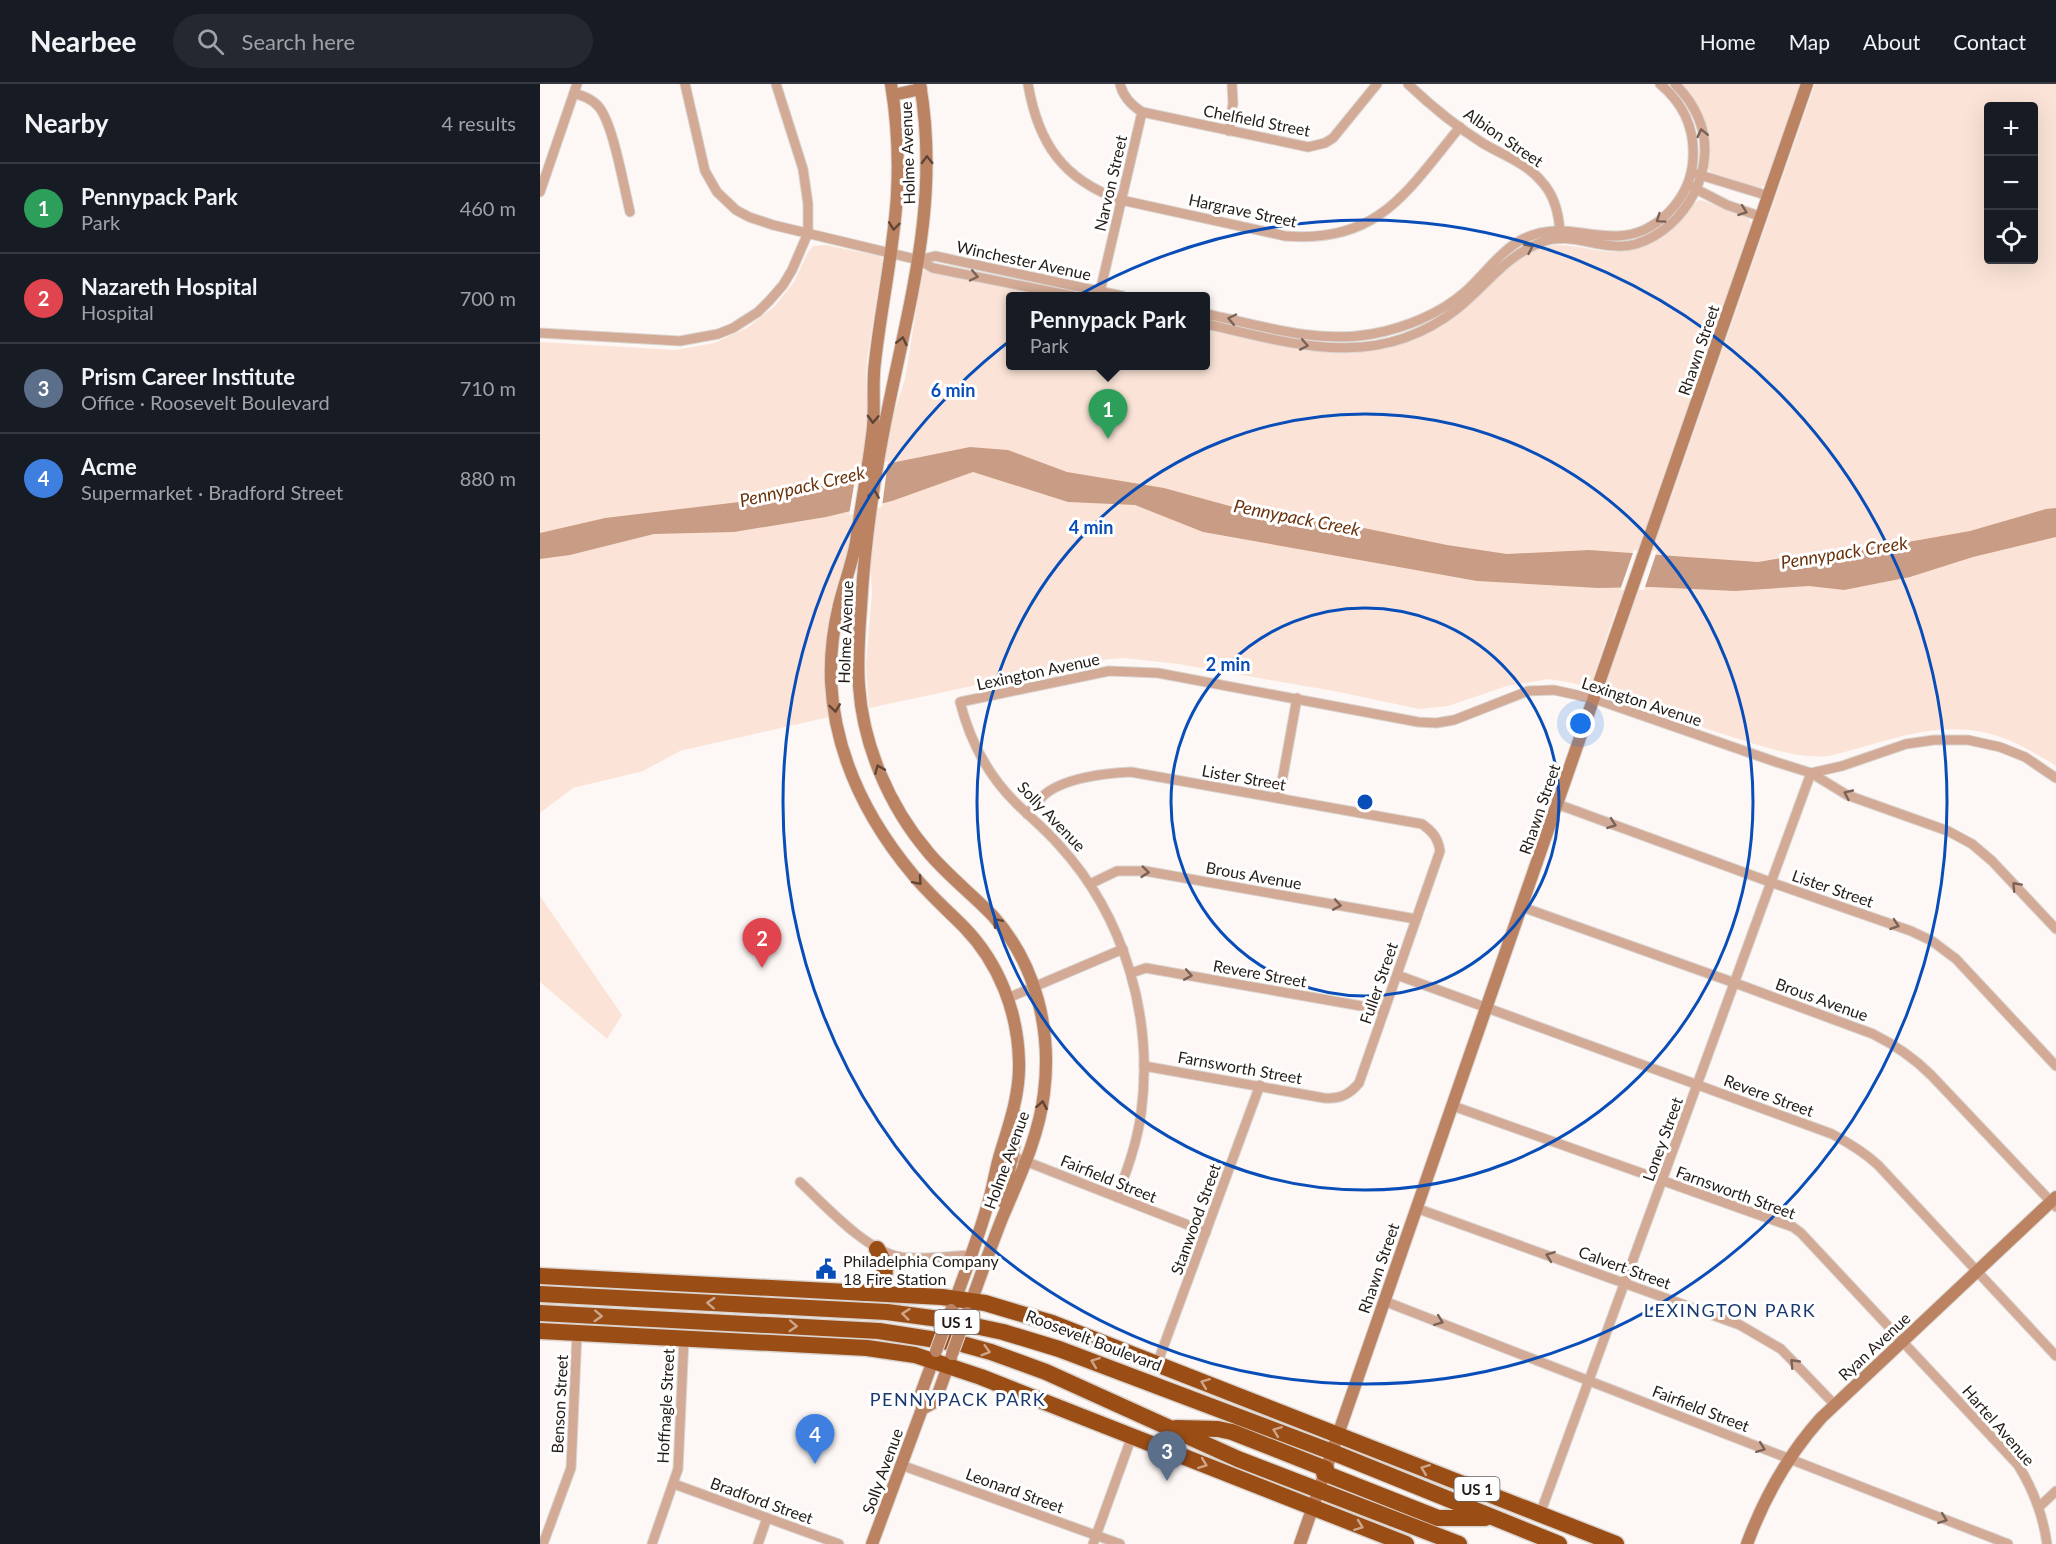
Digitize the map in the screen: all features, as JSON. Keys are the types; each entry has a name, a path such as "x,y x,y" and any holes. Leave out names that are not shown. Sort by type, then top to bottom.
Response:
{"highway":[{"path":"864,1293 880,1284 885,1275 884,1259 878,1249"},
{"name":"Roosevelt Boulevard","path":"540,1276 864,1293 1013,1310 1616,1544"},
{"name":"Roosevelt Boulevard","path":"540,1294 887,1312 975,1326 1059,1349 1332,1452 1559,1544"},
{"name":"US 1","path":"540,1313 849,1329 933,1338 981,1349 1019,1361 1073,1383 1219,1451 1459,1544"},
{"path":"540,1331 867,1348 942,1358 1406,1544"},
{"path":"1161,1424 1180,1428 1225,1430 1438,1518 1475,1517 1501,1521"},
{"path":"1481,1491 1539,1536"}],"main road":[{"name":"Rhawn Street","path":"1300,1544 1807,84"},
{"path":"892,90 920,86"},
{"name":"Holme Avenue","path":"920,86 926,129 927,190 919,260 876,440 860,549 858,666 864,722 875,760 893,800 909,827 941,867 980,903 1002,928 1028,969 1035,987 1044,1029 1046,1078 1038,1126 1026,1161 999,1227 961,1305 942,1358"},
{"name":"Holme Avenue","path":"876,440 873,424 874,363 897,194 898,158 892,90"},
{"name":"Holme Avenue","path":"860,549 839,602 832,637 831,683 839,737 854,784 885,840 930,894 963,926 992,964 1008,998 1016,1027 1019,1065 1007,1154 971,1256 961,1305"},
{"path":"999,1227 1007,1154"},
{"name":"Ryan Avenue","path":"1747,1544 1756,1521 1789,1459 1808,1432 1902,1341 2054,1202"},
{"name":"Solly Avenue","path":"872,1544 922,1409 920,1396 942,1358"}],"street":[{"name":"Winchester Avenue","path":"685,84 705,171 717,192 726,202 749,217 773,225 919,260 933,268 1049,292"},
{"path":"540,333 680,341 718,334 746,320 770,300 792,270 808,233 808,204 803,169 776,84"},
{"name":"Hargrave Street","path":"1028,84 1032,109 1039,128 1063,164 1081,180 1102,193 1121,200 1285,236 1328,236 1348,232 1385,211 1401,198 1460,127"},
{"path":"1120,84 1133,107 1142,112"},
{"path":"1229,130 1233,104 1232,84"},
{"name":"Chelfield Street","path":"1142,112 1300,146 1316,146 1333,138 1377,84"},
{"name":"Albion Street","path":"1408,84 1460,127 1526,168 1541,180 1552,196 1558,215 1560,234"},
{"path":"1659,84 1671,94 1688,119 1697,174"},
{"path":"1210,325 1314,347 1341,349 1370,346 1407,336 1437,316 1512,246 1543,231 1606,236 1638,232 1662,219 1691,187 1705,146 1698,117 1675,84"},
{"path":"540,192 575,88 598,105 604,115 630,212"},
{"name":"Narvon Street","path":"1100,292 1142,112"},
{"path":"1697,174 1769,196"},
{"path":"1691,187 1726,205 1762,218"},
{"name":"Winchester Avenue","path":"919,260 935,256 1091,292"},
{"path":"1210,315 1315,336 1342,338 1393,329 1437,316"},
{"path":"1265,337 1267,326"},
{"name":"Lexington Avenue","path":"960,702 1091,674 1128,670 1158,673 1418,722 1436,723 1470,714 1528,691 1554,690 1595,699 1811,773 1846,795 1948,831 1972,844 1997,866 2056,929"},
{"path":"1279,798 1297,699"},
{"name":"Solly Avenue","path":"960,702 980,756 1001,788 1061,846 1089,884 1109,918 1131,973 1141,1020 1144,1066 1142,1111 1137,1137 1117,1197"},
{"path":"1811,773 1906,744 1934,740 1968,740 2000,747 2025,757 2056,778"},
{"name":"Lister Street","path":"1027,814 1044,795 1065,783 1113,773 1131,772 1422,824 1432,831 1438,841 1440,851 1436,861"},
{"name":"Loney Street","path":"1540,1514 1811,773"},
{"name":"Lister Street","path":"1557,804 1911,931 1946,950 2056,1066"},
{"name":"Fuller Street","path":"1330,1098 1343,1097 1359,1083 1436,861"},
{"name":"Brous Avenue","path":"1089,884 1117,871 1145,871 1416,919"},
{"name":"Brous Avenue","path":"1522,908 1873,1034 1909,1055 1931,1075 2054,1202"},
{"path":"1008,998 1123,949"},
{"name":"Revere Street","path":"1131,973 1146,968 1384,1010"},
{"name":"Revere Street","path":"1397,975 1832,1134 1861,1151 1878,1165 2056,1356"},
{"name":"Farnsworth Street","path":"1144,1066 1330,1098"},
{"name":"Stanwood Street","path":"1157,1364 1260,1085"},
{"name":"Farnsworth Street","path":"1453,1106 1793,1227 1802,1233 1902,1341"},
{"name":"Fairfield Street","path":"1007,1154 1206,1232"},
{"path":"800,1182 860,1236 878,1249 900,1257 912,1258 971,1256"},
{"name":"Calvert Street","path":"1416,1208 1727,1318 1781,1349 1835,1405"},
{"name":"Fairfield Street","path":"1384,1300 2008,1544"},
{"name":"Benson Street","path":"543,1544 571,1468 578,1333"},
{"name":"Hoffnagle Street","path":"652,1544 678,1469 684,1338"},
{"name":"Hartel Avenue","path":"1902,1341 2018,1465 2039,1507 2047,1544"},
{"path":"1094,1540 1132,1436"},
{"name":"Leonard Street","path":"901,1465 1094,1540 1120,1544"},
{"name":"Bradford Street","path":"674,1484 840,1544"},
{"path":"2039,1507 2056,1491"},
{"path":"758,1544 767,1518"}],"shaded area":[{"path":"1680,84 1800,84 1765,185 1757,189 1710,172 1707,167 1707,139"},
{"path":"1815,84 2056,84 2056,766 2003,738 1978,731 1954,729 1905,735 1829,756 1791,754 1766,748 1605,694 1605,686 1630,612 1616,609 1591,685 1588,688 1549,679 1507,686 1448,706 1419,709 1334,691 1178,664 1124,658 1089,661 869,708 866,665 872,593 870,560 848,552 834,595 827,633 826,673 829,717 680,751 643,771 573,788 540,813 540,342 676,350 714,343 747,328 774,307 794,282 813,246 826,245 879,256 882,258 882,265 867,359 866,382 868,418 888,431 905,379 922,274 926,269 1038,292 1006,292 1006,370 1210,370 1210,329 1304,350 1344,353 1362,351 1418,334 1455,316 1480,295 1505,269 1534,249 1559,245 1608,251 1633,249 1666,233 1697,201 1701,200 1748,217 1751,224 1657,496 1670,501"},
{"path":"540,896 622,1015 607,1039 540,982"}],"water":[{"name":"Pennypack Creek","path":"970,447 1008,450 1067,472 1164,488 1237,508 1300,515 1447,545 1507,554 1589,550 1758,562 1812,553 1891,545 1970,531 2056,508 2056,537 1973,557 1910,577 1844,590 1809,586 1735,591 1650,587 1598,588 1477,581 1203,532 1135,505 1068,502 973,472 892,501 826,517 734,532 654,534 570,555 540,559 540,533 605,518 756,500 837,483 891,463"}],"pier":[{"path":"888,461 882,507 849,515 856,473"},
{"path":"1634,550 1657,551 1644,590 1620,590"}],"place":[{"name":"Pennypack Park","path":"1108,439"},
{"name":"Nazareth Hospital","path":"762,968"},
{"name":"Philadelphia Company 18 Fire Station","path":"826,1269"},
{"name":"Acme","path":"815,1464"},
{"name":"Prism Career Institute","path":"1167,1481"}],"district":[{"name":"LEXINGTON PARK","path":"1730,1310"},
{"name":"PENNYPACK PARK","path":"958,1399"}]}
